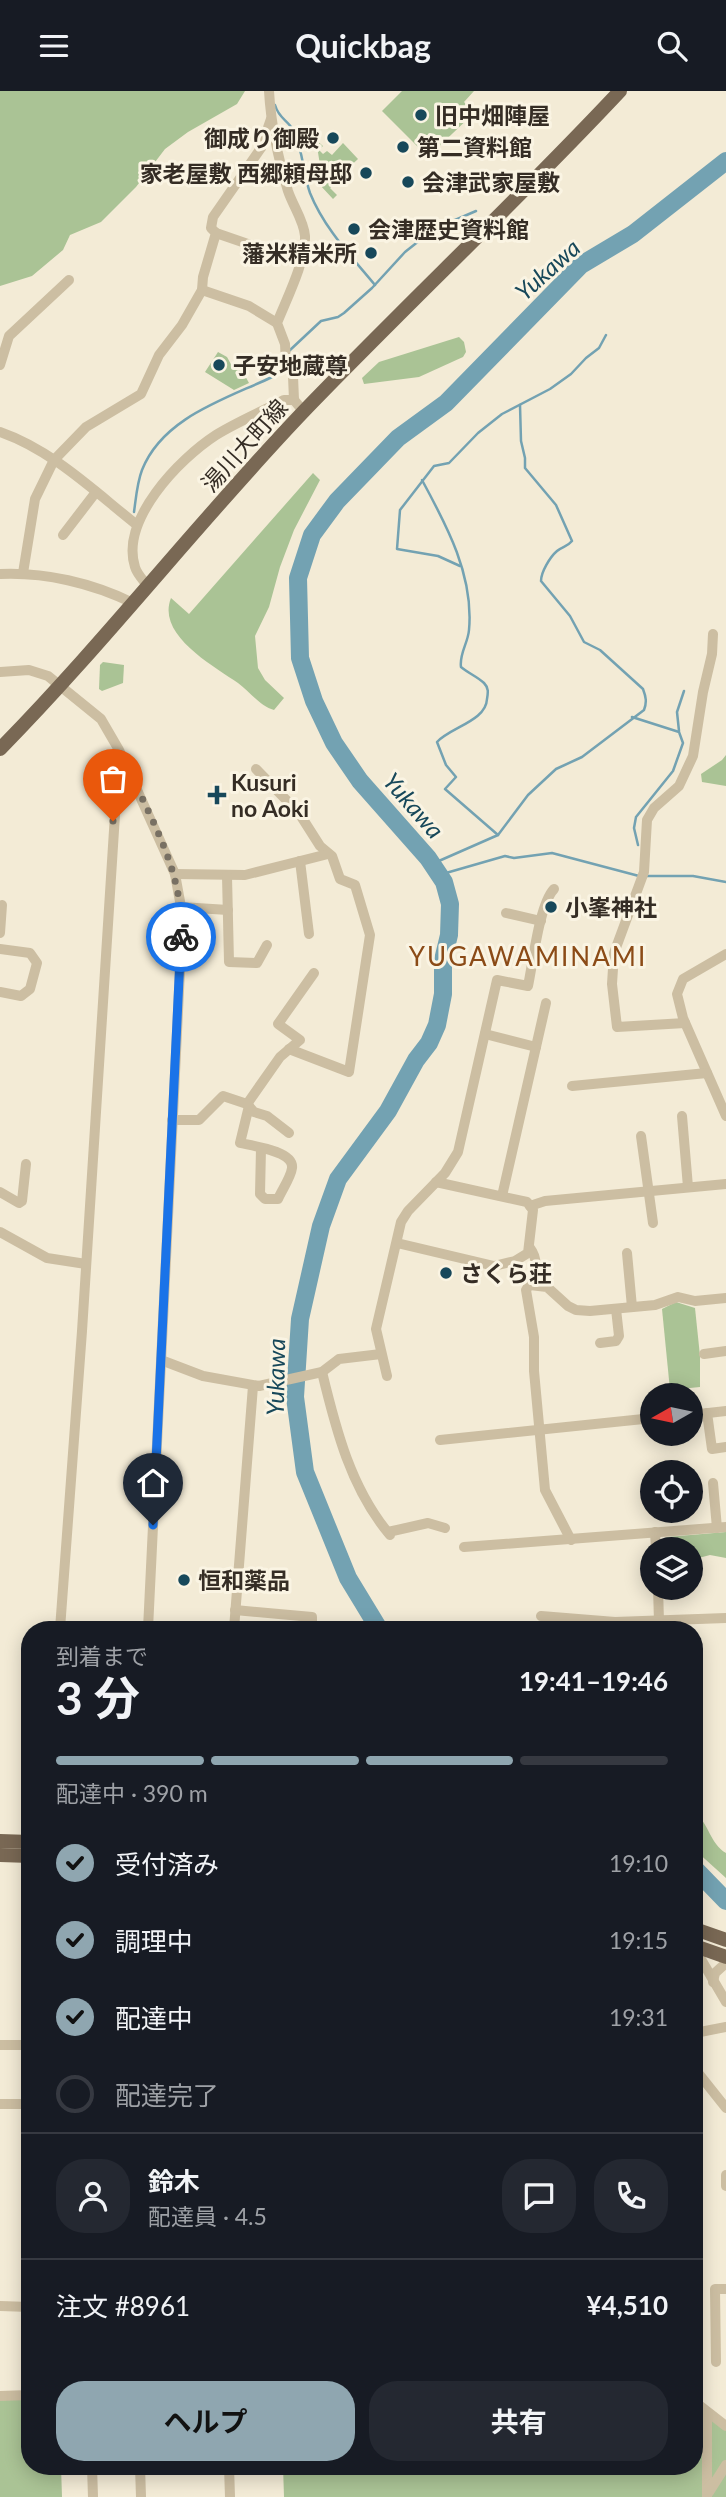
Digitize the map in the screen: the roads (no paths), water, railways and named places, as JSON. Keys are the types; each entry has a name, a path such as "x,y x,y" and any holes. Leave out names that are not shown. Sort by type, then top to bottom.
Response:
{"main road":[{"name":"湯川大町線","path":"0,749 62,685 147,585 304,412 620,91"},
{"path":"0,1841 21,1842"},
{"path":"0,1855 21,1856"},
{"path":"703,1932 726,1940"},
{"path":"703,1950 720,1955"}],"street":[{"path":"269,91 271,119 289,194 305,235 303,251 277,323"},
{"path":"271,119 261,148 213,217 211,227 216,233 271,251"},
{"path":"23,573 35,499 54,460 86,427 141,394 159,355 182,325 202,289 216,233"},
{"path":"0,365 9,336 69,280"},
{"path":"202,289 249,306 277,323 285,344 286,362 293,376 294,400 304,412"},
{"path":"147,585 136,570 134,560 137,525 150,501 191,454 215,436 284,400 294,400"},
{"path":"0,432 27,443 54,460 137,525"},
{"path":"63,535 96,492"},
{"path":"0,574 23,573 90,586 133,603"},
{"path":"685,1023 617,1027 612,984 614,953 644,872 647,820 654,808 679,786 693,756 712,654 713,634"},
{"path":"0,672 33,671 48,676 101,719 119,750 175,874 181,907 148,1621"},
{"path":"61,1621 119,750"},
{"path":"256,769 299,813 320,846 332,856 340,879 355,885 370,935 349,1072 289,1049"},
{"path":"175,874 245,875 328,854"},
{"path":"300,861 309,934"},
{"path":"227,876 229,962 257,963 267,945"},
{"path":"387,1376 376,1329 401,1222 408,1211 445,1173 458,1152 497,980 528,986 541,921 548,897 554,889"},
{"path":"0,933 2,905"},
{"path":"181,907 228,910"},
{"path":"506,913 541,921"},
{"path":"0,949 30,953 37,963 30,989 21,996 0,992"},
{"path":"726,954 690,974 680,983 677,994 685,1023 726,1117"},
{"path":"261,1148 260,1194 265,1199 278,1199 292,1168 290,1160 285,1155 261,1148 240,1143 248,1105 280,1057 300,1040 278,1024 314,973"},
{"path":"502,1196 546,1003"},
{"path":"485,1034 536,1047"},
{"path":"572,1086 707,1073"},
{"path":"172,1120 199,1120 223,1097 248,1105 254,1112 267,1116 289,1133"},
{"path":"682,1116 688,1187"},
{"path":"641,1136 653,1223"},
{"path":"0,1192 19,1203 22,1201 26,1164"},
{"path":"397,1243 494,1266 515,1261 528,1253 533,1210 527,1202 436,1182"},
{"path":"530,1206 545,1201 726,1184"},
{"path":"0,1232 47,1258 86,1264"},
{"path":"530,1248 536,1256 536,1264 533,1281 526,1290 534,1337 534,1371 546,1494 571,1540"},
{"path":"627,1253 632,1307"},
{"path":"530,1285 547,1287 576,1310 654,1305 678,1297 701,1301 726,1298"},
{"path":"600,1343 616,1341 619,1336 616,1309"},
{"path":"704,1354 726,1352"},
{"path":"161,1360 203,1376 256,1386 322,1372 339,1359 381,1354"},
{"path":"322,1372 337,1432 350,1468 389,1533 428,1523 445,1528"},
{"path":"234,1621 256,1386"},
{"path":"704,1413 726,1411"},
{"path":"707,1413 712,1449 726,1447"},
{"path":"440,1440 640,1419"},
{"path":"464,1547 722,1528 713,1483"},
{"path":"655,1532 655,1537"},
{"path":"658,1600 659,1621"},
{"path":"235,1610 312,1617 312,1621"},
{"path":"541,1616 592,1621"},
{"path":"676,1621 726,1618"},
{"path":"703,1963 726,2002"},
{"path":"713,1982 715,1973 726,1963"},
{"path":"703,2031 726,2027"},
{"path":"0,2045 21,2045"},
{"path":"703,2079 726,2108"},
{"path":"0,2104 21,2104"},
{"path":"726,2175 726,2186"},
{"path":"716,2362 715,2289 726,2289"},
{"path":"0,2306 21,2307"},
{"path":"0,2396 21,2395"},
{"path":"703,2409 726,2426"},
{"path":"707,2413 707,2496"},
{"path":"707,2496 726,2465"},
{"path":"93,2475 93,2497"},
{"path":"140,2475 141,2497"},
{"path":"229,2475 230,2497"}],"waterway":[{"path":"275,105 296,137 310,193 316,206 339,241 375,285"},
{"name":"Yukawa","path":"374,1621 348,1578 305,1472 295,1397 300,1319 321,1226 338,1179 388,1111 437,1025 443,994 443,960 449,935 450,904 444,882 428,858 360,781 334,743 314,701 300,658 298,578 312,535 337,501 398,438 446,403 581,265 633,234 726,161"},
{"path":"289,351 321,321 344,313 372,288 405,252 434,229 476,211"},
{"path":"460,566 438,556 397,549 400,510 434,466 449,463 478,433 502,414 550,389 571,374 599,348 606,335"},
{"path":"134,512 142,470 165,436 198,412 272,377 281,370"},
{"path":"432,864 498,835 528,795 556,769 582,757 644,710 646,704 643,689 600,650 584,642 570,616 541,581 544,569 552,557 572,541 556,505 525,468 520,405"},
{"path":"422,480 457,552 467,590 469,630 461,667 482,681 488,691 481,713 437,742 446,765 456,777 445,789 498,835"},
{"path":"679,731 677,712 684,691"},
{"path":"632,717 679,732 683,743 673,771 636,817 634,828 638,845"},
{"path":"439,875 505,856 514,858 552,853 639,876"},
{"path":"646,876 693,876 726,882"},
{"name":"Yukawa","path":"703,1877 726,1901"}],"place":[{"name":"旧中畑陣屋","path":"421,115"},
{"name":"御成り御殿","path":"333,138"},
{"name":"第二資料館","path":"403,147"},
{"name":"家老屋敷 西郷頼母邸","path":"366,173"},
{"name":"会津武家屋敷","path":"408,182"},
{"name":"会津歴史資料館","path":"354,229"},
{"name":"藩米精米所","path":"371,253"},
{"name":"子安地蔵尊","path":"219,365"},
{"name":"Kusuri no Aoki","path":"217,795"},
{"name":"小峯神社","path":"551,907"},
{"name":"さくら荘","path":"446,1273"},
{"name":"恒和薬品","path":"184,1580"}],"district":[{"name":"YUGAWAMINAMI","path":"528,956"}]}
